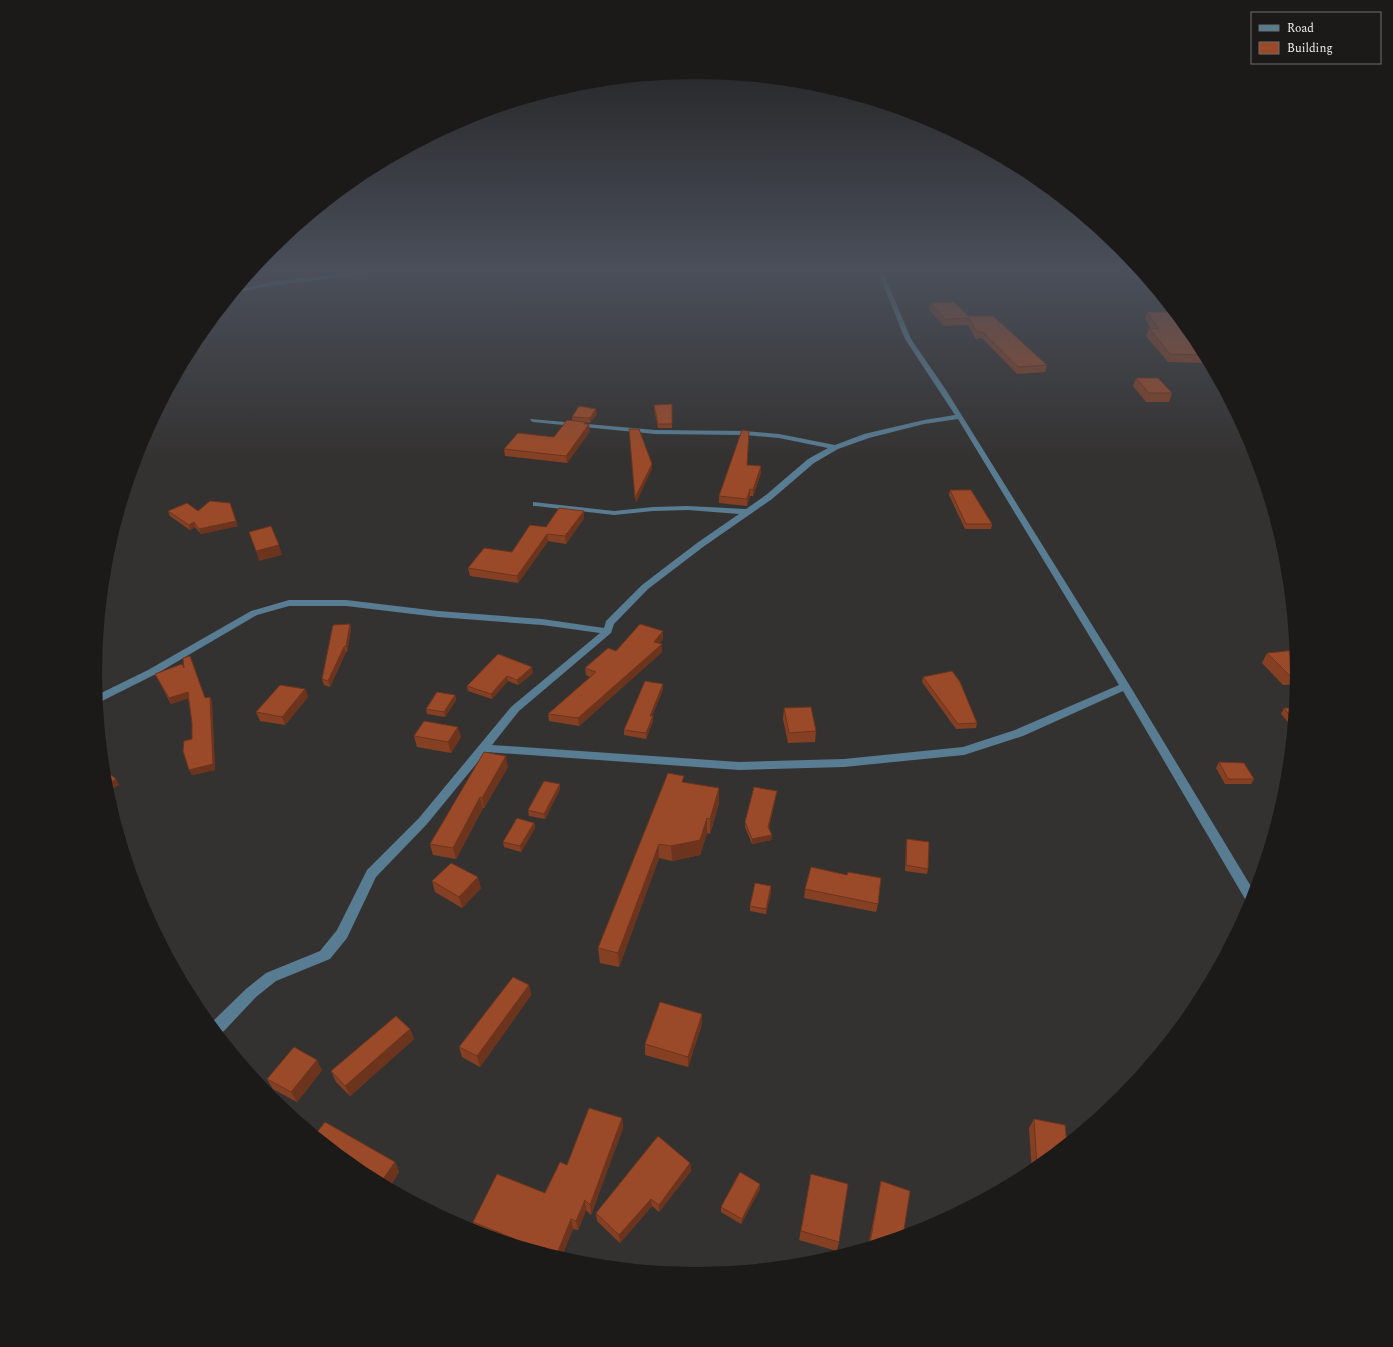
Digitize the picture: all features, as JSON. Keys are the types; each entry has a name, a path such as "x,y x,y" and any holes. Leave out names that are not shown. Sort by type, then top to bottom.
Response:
{"street":[{"path":"905,332 908,340 943,390 1125,686 1249,893"},
{"path":"219,1027 250,993 271,977 325,955 342,934 371,874 423,820 515,709 608,632 609,622 646,587 700,545 769,497 811,461 835,447 867,436 924,422 959,417"},
{"path":"533,420 655,432 745,433 779,436 835,447"},
{"path":"536,504 614,513 653,509 688,508 748,512"},
{"path":"103,697 152,672 254,613 289,603 346,603 438,614 542,622 608,632"},
{"path":"482,748 739,766 851,762 964,751 1019,733 1125,686"}],"building":[{"path":"977,332 1010,332 1047,365 1018,367 983,332"},
{"path":"1152,332 1183,332 1198,355 1170,354"},
{"path":"1136,378 1158,378 1172,393 1149,393"},
{"path":"672,404 672,424 658,424 654,405"},
{"path":"579,406 596,409 590,418 572,417"},
{"path":"567,420 585,422 584,424 589,424 566,456 504,449 518,433 554,437"},
{"path":"629,429 639,429 652,464 635,498"},
{"path":"742,430 749,431 747,465 761,466 753,490 750,489 747,499 719,496"},
{"path":"950,490 971,490 992,524 966,524"},
{"path":"210,501 230,503 236,521 199,529 194,522 189,525 168,511 187,503 198,511"},
{"path":"559,508 584,511 565,536 547,534 517,576 468,568 484,548 512,552 530,525 546,527"},
{"path":"271,526 279,545 256,551 249,532"},
{"path":"350,624 346,646 344,647 328,681 322,679 333,625"},
{"path":"640,624 663,631 654,642 662,644 578,718 548,714 596,672 585,668 608,648 616,651"},
{"path":"1290,651 1291,675 1289,675 1267,653"},
{"path":"498,654 532,667 517,680 507,676 491,694 467,686"},
{"path":"190,656 205,698 210,697 213,764 189,770 183,751 184,741 192,739 192,723 188,692 169,698 155,674 182,664 184,668 183,658"},
{"path":"952,671 960,682 977,723 958,724 923,677"},
{"path":"645,681 663,684 650,716 653,716 646,733 624,730"},
{"path":"280,685 305,689 282,717 256,712"},
{"path":"437,692 455,695 444,712 426,709"},
{"path":"811,707 816,731 789,733 784,708"},
{"path":"1284,708 1290,708 1290,716"},
{"path":"424,721 458,727 448,742 414,736"},
{"path":"484,752 506,756 482,798 480,797 453,848 430,844"},
{"path":"1219,762 1244,763 1254,779 1228,779"},
{"path":"668,773 684,776 682,782 719,788 710,819 707,818 700,840 671,846 659,844 618,953 598,948"},
{"path":"111,775 116,779 112,782"},
{"path":"544,781 560,784 544,814 528,810"},
{"path":"754,787 777,791 768,827 772,835 752,839 745,822"},
{"path":"517,818 534,823 520,846 503,842"},
{"path":"907,839 929,842 928,869 906,865"},
{"path":"451,863 478,877 459,897 432,881"},
{"path":"811,867 847,875 848,872 881,878 878,904 805,889"},
{"path":"755,883 771,886 766,909 750,906"},
{"path":"513,977 529,985 477,1056 459,1047"},
{"path":"660,1002 702,1014 688,1057 645,1044"},
{"path":"396,1016 410,1029 345,1086 331,1071"},
{"path":"294,1047 317,1060 291,1092 267,1079"},
{"path":"589,1108 622,1118 590,1205 585,1200 576,1221 571,1219 558,1252 515,1239 473,1222 497,1174 545,1193 560,1162 567,1165"},
{"path":"1034,1119 1065,1125 1066,1138 1037,1161"},
{"path":"325,1122 395,1162 383,1179 366,1168 318,1131"},
{"path":"658,1136 690,1163 659,1205 651,1199 619,1235 596,1213"},
{"path":"740,1172 760,1184 742,1219 721,1207"},
{"path":"811,1174 848,1184 839,1242 801,1231"},
{"path":"881,1181 910,1191 904,1230 870,1242"}]}
